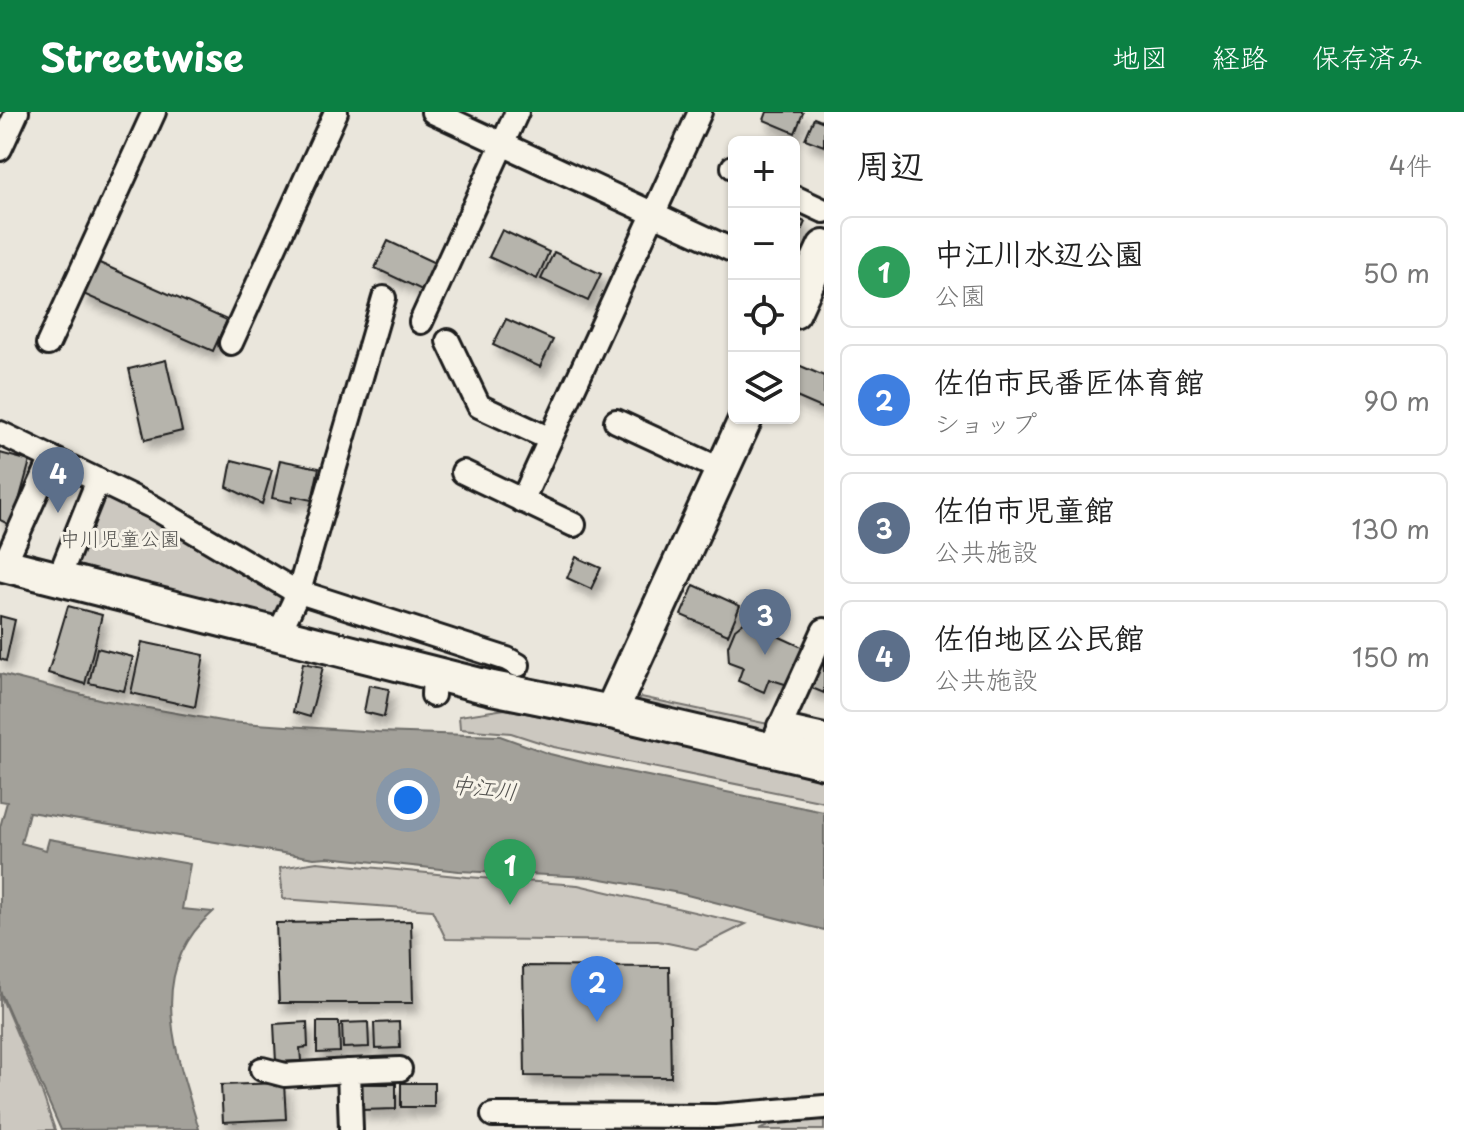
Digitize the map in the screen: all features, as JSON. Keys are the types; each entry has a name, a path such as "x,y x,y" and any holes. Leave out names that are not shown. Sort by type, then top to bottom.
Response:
{"street":[{"path":"0,149 17,112"},
{"path":"48,344 154,112"},
{"path":"231,343 336,112"},
{"path":"433,112 728,248"},
{"path":"421,322 517,112"},
{"path":"522,501 700,112"},
{"path":"800,200 824,211"},
{"path":"805,292 824,247"},
{"path":"278,635 299,591 384,298"},
{"path":"448,341 479,406 550,439"},
{"path":"616,421 722,470"},
{"path":"611,712 743,424"},
{"path":"0,433 153,507 293,590 518,665"},
{"path":"52,458 2,565 278,635 434,685 775,738 824,736"},
{"path":"463,472 574,525"},
{"path":"58,580 98,480"},
{"path":"775,738 824,630"},
{"path":"775,738 824,762"},
{"path":"262,1069 285,1075 400,1069"},
{"path":"349,1071 351,1130"},
{"path":"493,1115 716,1116 824,1107"}],"green space":[{"name":"中川児童公園","path":"98,490 159,517 290,595 274,623 68,562"},
{"path":"641,697 773,725 765,739 636,702"},
{"path":"505,709 824,772 824,802 554,747 511,733 460,729 459,716"},
{"path":"317,862 578,885 746,924 696,949 658,941 446,939 432,910 283,899 280,868"},
{"path":"0,994 43,1095 55,1130 0,1130"},
{"path":"824,1118 824,1130 759,1130 776,1122"}],"water":[{"name":"中江川","path":"0,674 103,700 227,722 500,736 550,754 594,765 824,812 824,930 679,893 591,877 459,871 314,858 29,812 21,843 46,850 49,839 190,864 182,909 213,912 191,936 178,961 172,988 175,1044 199,1129 61,1130 0,991 0,827 7,802 0,801"}],"building":[{"path":"767,112 803,113 795,133 764,120"},
{"path":"814,118 824,122 824,146 805,139"},
{"path":"502,230 549,252 537,279 489,257"},
{"path":"388,241 435,263 422,290 375,268"},
{"path":"554,252 601,274 588,301 541,279"},
{"path":"95,261 227,320 213,351 81,293"},
{"path":"506,319 553,340 540,367 493,345"},
{"path":"166,360 182,431 145,440 129,369"},
{"path":"800,366 824,376 824,409 800,399"},
{"path":"0,453 30,461 12,526 0,520"},
{"path":"232,460 272,470 262,504 227,487"},
{"path":"280,460 319,468 312,500 293,496 292,502 272,498"},
{"path":"576,557 601,568 591,589 567,578"},
{"path":"694,585 740,606 728,635 681,615"},
{"path":"68,606 102,615 85,684 48,673"},
{"path":"0,616 15,620 6,661 0,659"},
{"path":"745,621 804,648 788,685 769,679 764,692 738,681 743,667 729,662 728,646 735,629"},
{"path":"142,642 204,655 195,707 131,693"},
{"path":"97,648 133,657 124,691 89,683"},
{"path":"824,648 824,693 807,686"},
{"path":"303,663 323,667 310,717 293,712"},
{"path":"369,685 389,689 384,717 364,712"},
{"path":"411,921 413,1003 279,1003 276,923"},
{"path":"523,966 669,967 671,1077 525,1076"},
{"path":"307,1022 308,1047 300,1048 301,1061 276,1062 274,1024"},
{"path":"317,1022 339,1022 340,1052 317,1053"},
{"path":"368,1022 369,1047 343,1048 342,1023"},
{"path":"399,1022 400,1048 375,1049 374,1023"},
{"path":"284,1083 286,1119 223,1122 221,1085"},
{"path":"401,1083 434,1083 434,1107 401,1107"},
{"path":"361,1084 396,1084 396,1109 361,1110"}],"place":[{"name":"佐伯地区公民館","path":"58,513"},
{"name":"佐伯市児童館","path":"765,655"},
{"name":"中江川水辺公園","path":"510,905"},
{"name":"佐伯市民番匠体育館","path":"597,1022"}]}
